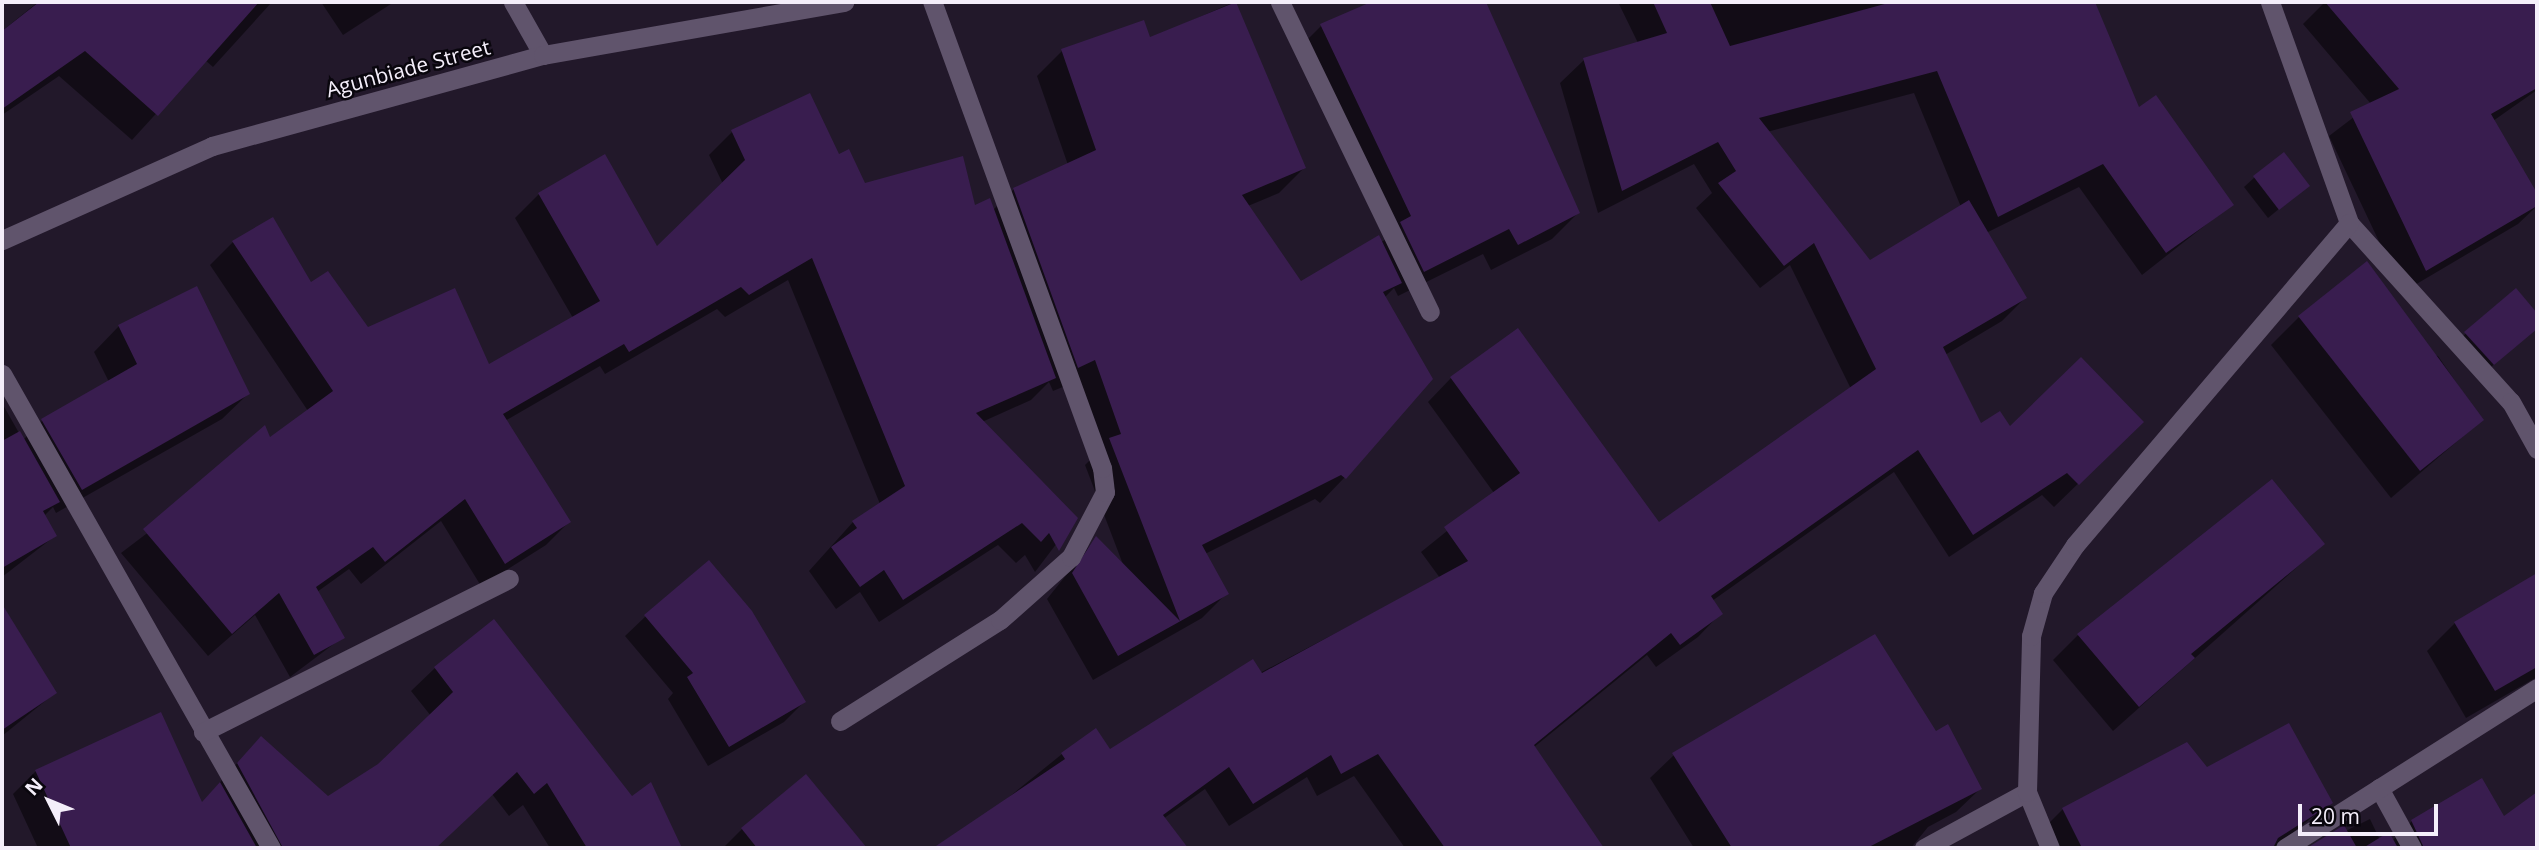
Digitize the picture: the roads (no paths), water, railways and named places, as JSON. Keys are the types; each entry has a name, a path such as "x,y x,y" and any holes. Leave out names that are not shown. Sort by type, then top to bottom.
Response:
{"street":[{"path":"513,2 544,55"},
{"name":"Agunbiade Street","path":"2,240 212,146 544,55 844,2"},
{"path":"840,721 1000,620 1071,557 1105,492 1102,468 932,2"},
{"path":"1280,2 1430,312"},
{"path":"2270,2 2349,223 2511,402 2537,449"},
{"path":"2050,848 2027,792 2031,636 2043,593 2075,545 2349,223"},
{"path":"2,374 271,848"},
{"path":"203,732 509,579"},
{"path":"2284,848 2537,688"},
{"path":"2379,788 2412,848"},
{"path":"1924,848 2027,792"}]}
